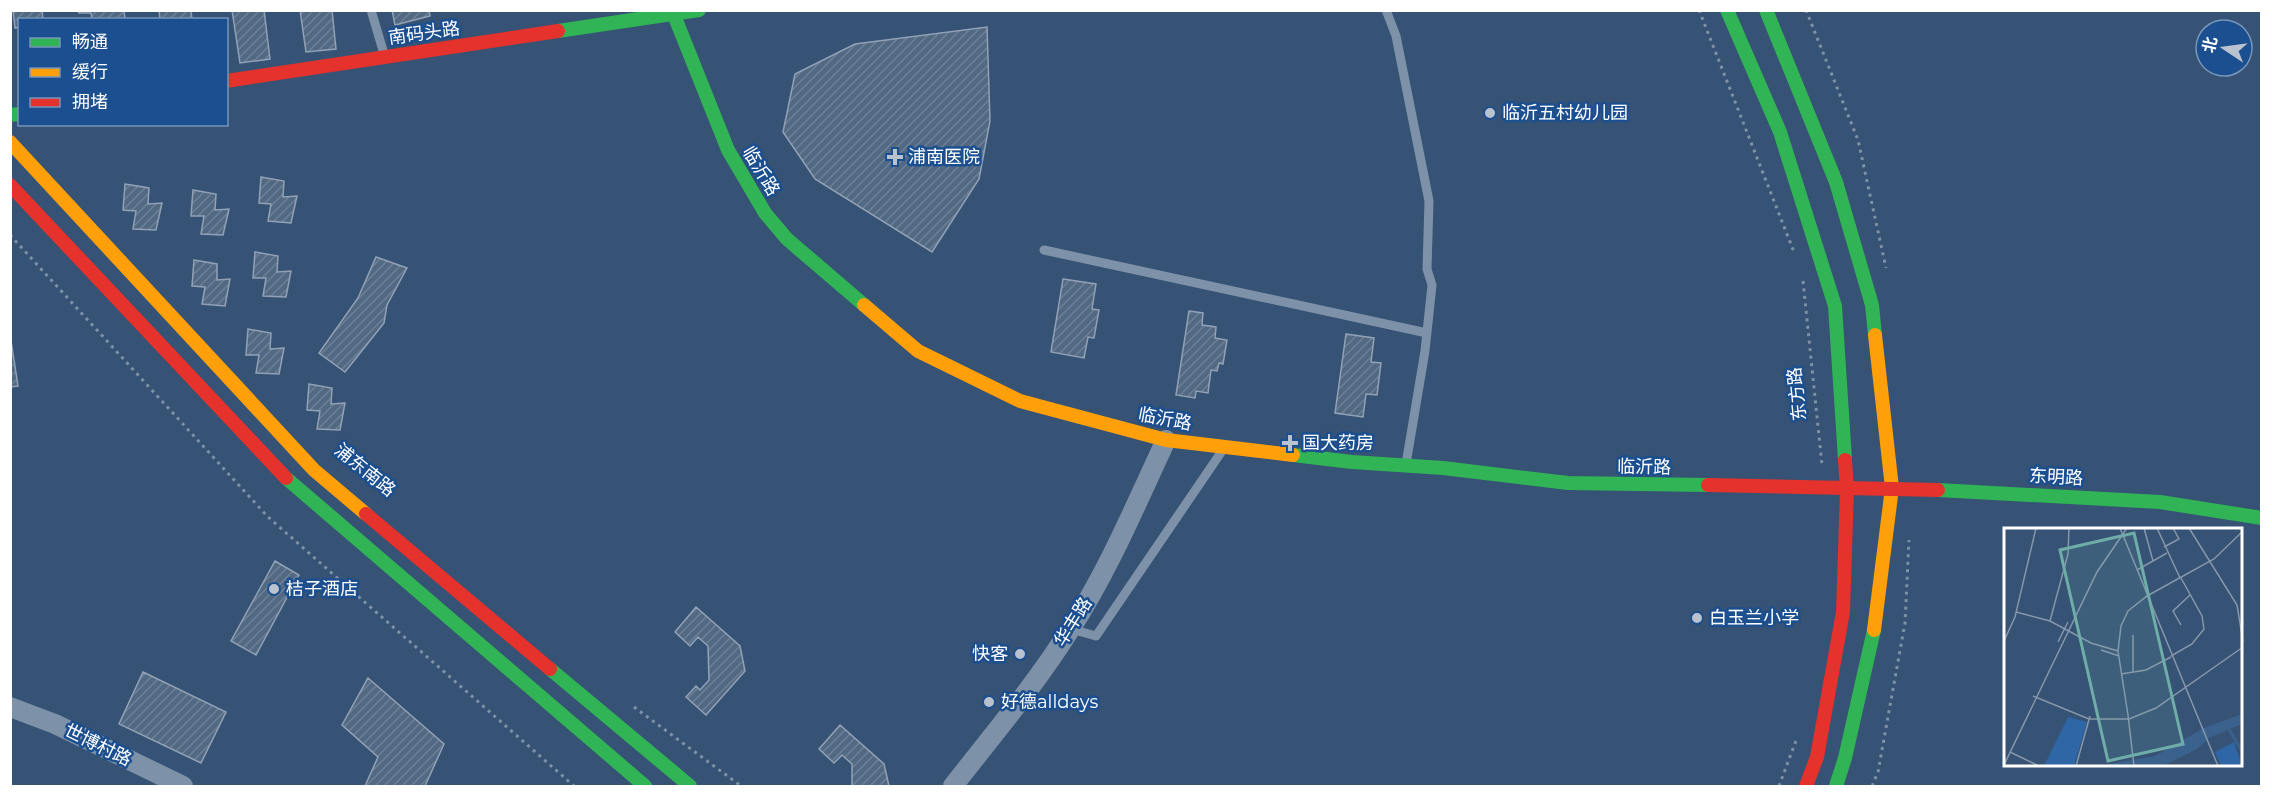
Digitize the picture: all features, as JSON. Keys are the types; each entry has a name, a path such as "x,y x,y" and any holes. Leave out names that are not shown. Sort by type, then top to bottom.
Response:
{"main road":[{"name":"南码头路","path":"228,81 699,10"},
{"path":"1727,10 1780,132 1835,306 1847,489 1843,612 1817,757 1806,786"},
{"path":"1766,10 1836,182 1872,305 1892,488 1876,622 1845,758 1836,786"},
{"name":"临沂路","path":"672,13 728,150 765,213 787,239 918,351 1020,401 1166,440 1352,462 1443,468 1568,483 1847,489"},
{"name":"浦东南路","path":"10,142 314,470 690,786"},
{"path":"10,185 295,488 645,786"},
{"name":"东明路","path":"1847,489 1892,488 2160,502 2262,518"}],"street":[{"name":"华丰路","path":"953,786 1071,629 1111,559 1166,440"},
{"name":"世博村路","path":"10,707 55,724 183,786"}],"lane":[{"path":"371,10 385,57"},
{"path":"1386,10 1396,36 1429,201 1427,269 1432,285 1427,333 1406,466"},
{"path":"1044,250 1427,333"},
{"path":"1071,629 1096,636 1226,447"}],"path":[{"path":"1699,10 1794,253"},
{"path":"10,235 268,517 574,786"},
{"name":"东方路","path":"1802,273 1824,488"},
{"path":"626,700 741,786"},
{"path":"1779,786 1799,732"}],"building":[{"path":"13,10 42,10 43,18 18,18 18,27 15,28"},
{"path":"78,10 124,10 125,18 92,18 91,13 79,13"},
{"path":"159,10 191,10 192,18 160,18"},
{"path":"232,10 264,10 270,59 240,63"},
{"path":"300,10 332,10 336,49 306,52"},
{"path":"392,10 429,10 430,16 395,25"},
{"path":"987,27 990,121 979,179 932,252 815,179 783,132 795,74 855,44"},
{"path":"261,177 284,181 283,197 297,196 291,223 268,221 271,204 259,203"},
{"path":"125,184 149,188 148,204 162,203 156,230 133,229 136,211 123,210"},
{"path":"193,190 216,194 215,210 229,209 223,235 201,234 204,216 191,216"},
{"path":"255,252 278,256 277,272 291,271 286,297 263,296 266,278 253,278"},
{"path":"376,257 407,268 387,305 384,323 345,372 319,353 358,298"},
{"path":"194,260 217,264 217,280 230,279 225,306 202,304 205,287 192,286"},
{"path":"1063,279 1096,284 1092,309 1099,310 1094,338 1088,337 1084,358 1051,352"},
{"path":"1189,311 1203,313 1202,325 1216,327 1215,338 1227,340 1223,364 1219,363 1217,371 1211,370 1208,393 1196,391 1195,398 1176,395"},
{"path":"248,329 271,333 270,349 284,348 279,374 256,373 259,355 246,355"},
{"path":"10,334 18,386 10,387"},
{"path":"1346,334 1374,338 1371,362 1381,363 1377,395 1366,394 1363,417 1335,413"},
{"path":"309,384 332,388 331,404 345,403 340,430 317,429 320,411 307,410"},
{"path":"275,561 299,575 256,655 231,641"},
{"path":"696,607 740,646 745,671 706,715 686,697 696,686 700,690 709,680 708,646 698,637 690,646 675,632"},
{"path":"143,672 226,712 201,763 119,724"},
{"path":"368,678 444,744 425,786 365,786 378,757 342,725"},
{"path":"840,725 884,764 889,786 852,786 852,764 842,755 834,763 819,749"}],"traffic: fast":[{"path":"672,10 728,150 765,213 787,239 864,305"},
{"path":"558,31 699,10"},
{"path":"1727,10 1780,132 1835,306 1845,460"},
{"path":"1766,10 1836,182 1872,305 1875,335"},
{"path":"10,115 18,114"},
{"path":"1293,455 1352,462 1443,468 1568,483 1708,485"},
{"path":"286,478 645,786"},
{"path":"1938,490 2160,502 2262,518"},
{"path":"1836,786 1845,758 1874,630"},
{"path":"550,669 690,786"}],"traffic: slow":[{"path":"10,142 314,470 366,514"},
{"path":"864,305 918,351 1020,401 1166,440 1293,455"},
{"path":"1874,630 1892,488 1875,335"}],"traffic: jam":[{"path":"228,81 558,31"},
{"path":"10,185 286,478"},
{"path":"1806,786 1817,757 1843,612 1847,489 1845,460"},
{"path":"1708,485 1938,490"},
{"path":"366,514 550,669"}],"place":[{"name":"临沂五村幼儿园","path":"1490,113"},
{"name":"浦南医院","path":"895,157"},
{"name":"国大药房","path":"1290,443"},
{"name":"桔子酒店","path":"274,589"},
{"name":"白玉兰小学","path":"1697,618"},
{"name":"快客","path":"1020,654"},
{"name":"好德alldays","path":"989,702"}]}
